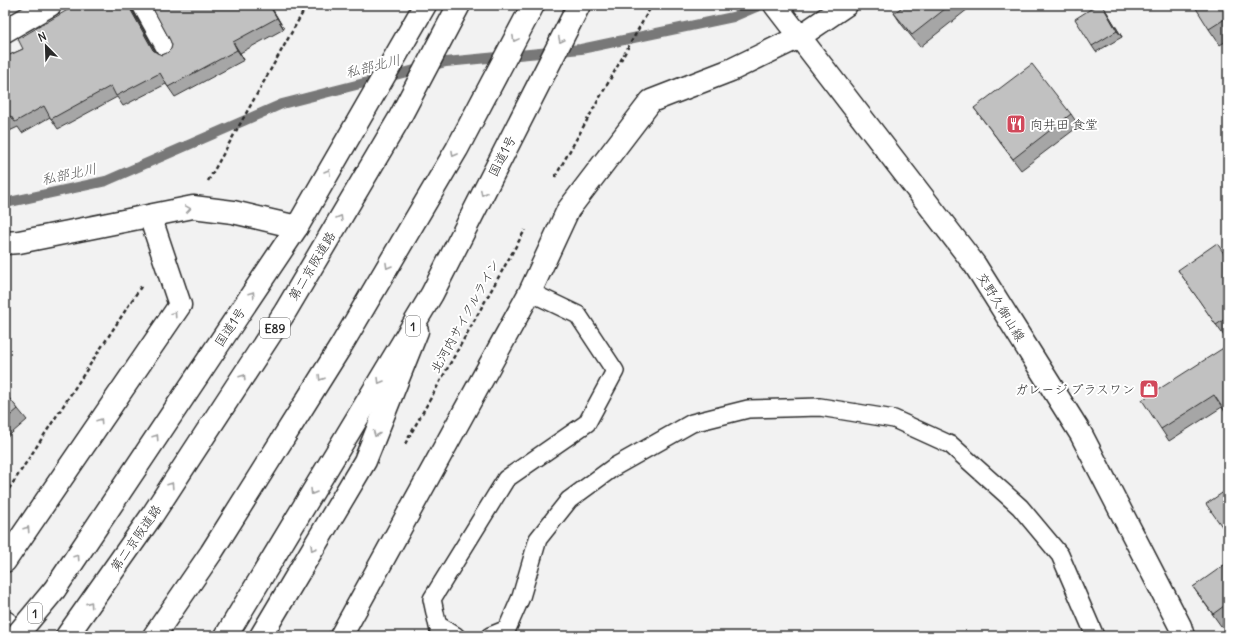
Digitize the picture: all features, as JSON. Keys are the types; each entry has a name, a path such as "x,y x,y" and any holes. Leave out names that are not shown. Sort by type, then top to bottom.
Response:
{"main road":[{"path":"5,31 50,5"},
{"name":"国道1号","path":"16,636 55,589 297,227 425,5"},
{"name":"第二京阪道路","path":"68,636 153,514 285,312 399,119 459,5"},
{"path":"154,636 211,553 341,346 457,149 533,5"},
{"name":"国道1号","path":"226,636 432,294 578,5"},
{"name":"交野久御山線","path":"775,5 979,272 1081,434 1180,626 1183,636"},
{"path":"341,636 530,292 568,210 652,101 731,70 800,37 846,5"},
{"path":"5,243 19,242 193,207 233,212 297,227"},
{"path":"5,561 180,305 150,216"},
{"path":"261,636 365,461 432,294"},
{"path":"5,622 22,636"}],"lane":[{"path":"141,5 169,55"},
{"path":"456,636 439,631 432,599 506,478 587,423 615,371 578,315 530,292"},
{"path":"490,636 507,629 521,597 538,538 569,500 614,467 692,423 748,409 820,407 894,419 951,445 1020,507 1060,555 1095,636"}],"path":[{"path":"551,183 652,5"},
{"name":"北河内サイクルライン","path":"402,448 528,225"}],"building":[{"path":"76,5 84,5 85,7 89,5 128,5 153,50 162,55 171,49 172,45 151,5 269,5 277,18 233,42 237,50 168,87 160,73 116,96 111,86 51,119 44,106 15,122 11,116 5,119 5,57 23,49 18,39"},
{"path":"905,5 950,5 912,35 894,13"},
{"path":"1097,5 1102,5 1117,31 1092,46 1075,19"},
{"path":"1194,5 1228,5 1228,17 1209,29"},
{"path":"1032,64 1071,114 1013,159 974,108"},
{"path":"1217,243 1228,260 1228,317 1216,325 1178,270"},
{"path":"1228,345 1228,411 1226,413 1214,395 1161,429 1142,400"},
{"path":"5,393 18,409 5,420"},
{"path":"1228,489 1228,535 1206,504"},
{"path":"1227,563 1228,603 1213,614 1193,587"}],"waterway":[{"name":"私部北川","path":"5,203 106,181 282,104 446,62 581,49 733,17 761,5"}],"place":[{"name":"向井田 食堂","path":"1016,124"},
{"name":"ガレージ プラスワン","path":"1149,389"}]}
